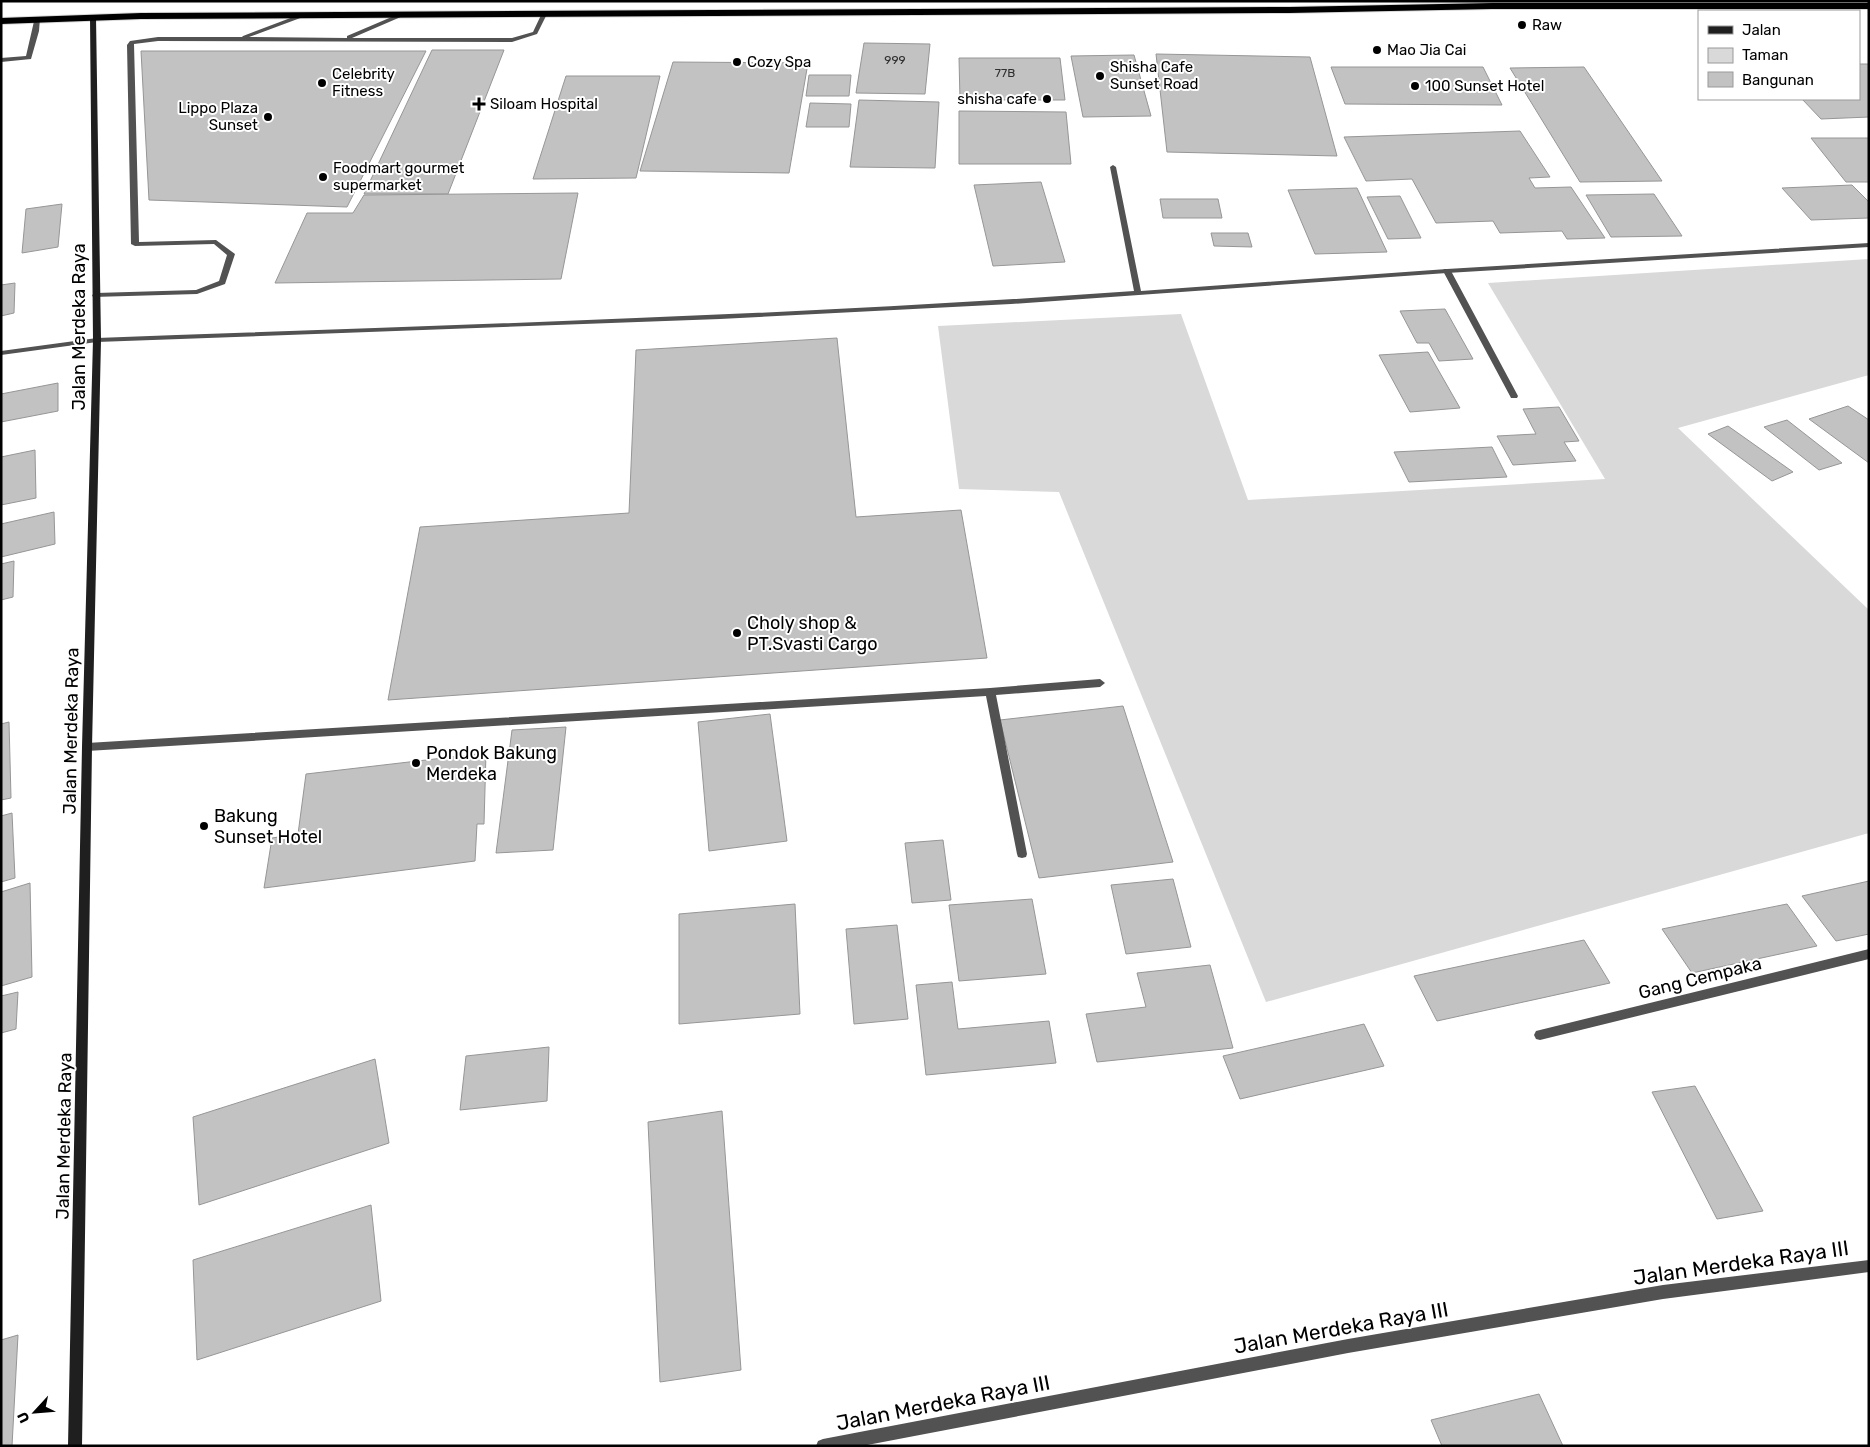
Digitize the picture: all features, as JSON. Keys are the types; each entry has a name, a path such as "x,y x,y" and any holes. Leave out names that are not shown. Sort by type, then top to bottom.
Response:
{"highway":[{"path":"1062,12 1064,1"},
{"path":"1,21 93,17 1062,12 1492,6 1869,6"}],"street":[{"path":"96,295 197,292 222,282 231,254 216,242 135,244 130,45 132,42 158,39 512,40 534,33 544,14"},
{"path":"239,39 301,16"},
{"path":"344,40 401,16"},
{"name":"Jalan Merdeka Raya","path":"75,1446 87,747 97,340 93,17"},
{"path":"1,60 29,58 36,31 37,18"},
{"path":"1113,167 1138,294"},
{"path":"1,354 97,340 720,317 1011,302 1447,271 1869,245"},
{"path":"1447,271 1514,396"},
{"path":"87,747 990,692 1100,683"},
{"path":"990,692 1022,854"},
{"name":"Gang Cempaka","path":"1540,1035 1869,954"},
{"name":"Jalan Merdeka Raya III","path":"823,1446 1348,1346 1663,1292 1869,1266"}],"green space":[{"path":"1869,259 1869,375 1678,428 1869,610 1869,833 1266,1002 1059,492 959,489 938,326 1181,314 1248,500 1605,479 1488,283"}],"building":[{"path":"864,43 930,44 925,94 856,93"},
{"path":"432,50 504,50 448,194 364,194"},
{"name":"Lippo Plaza Sunset","path":"141,51 426,51 347,207 149,200"},
{"path":"1156,54 1310,57 1337,156 1167,152"},
{"path":"1134,55 1151,116 1083,117 1071,56"},
{"path":"959,58 1060,58 1065,100 960,100"},
{"path":"673,62 808,63 789,173 640,171"},
{"path":"1860,64 1869,64 1869,117 1821,119 1803,100 1860,100"},
{"name":"100 Sunset Hotel","path":"1331,67 1483,67 1502,105 1345,104"},
{"path":"1584,67 1662,181 1580,182 1510,68"},
{"path":"809,75 851,75 849,96 806,96"},
{"path":"566,76 660,76 636,178 533,179"},
{"path":"859,100 939,102 935,168 850,167"},
{"path":"810,103 851,104 849,127 806,127"},
{"path":"959,111 1066,112 1071,164 959,164"},
{"path":"1520,131 1550,177 1529,178 1535,188 1571,187 1605,238 1567,239 1562,231 1500,233 1493,221 1436,223 1412,179 1366,181 1344,137"},
{"path":"1811,138 1869,138 1869,182 1846,182"},
{"path":"1041,182 1065,262 993,266 974,185"},
{"path":"1852,185 1869,202 1869,218 1811,220 1782,188"},
{"path":"1357,188 1387,252 1315,254 1288,190"},
{"path":"578,193 561,279 275,283 307,213 353,213 364,195"},
{"path":"1654,194 1682,236 1611,237 1586,195"},
{"path":"1400,196 1421,238 1388,239 1367,197"},
{"path":"1160,199 1218,199 1222,218 1163,218"},
{"path":"62,204 58,247 22,253 26,209"},
{"path":"1211,233 1248,233 1252,247 1214,246"},
{"path":"15,283 14,313 1,316 1,285"},
{"path":"1445,309 1473,359 1439,361 1429,343 1417,343 1400,311"},
{"path":"837,338 856,517 961,510 987,658 388,700 420,527 629,513 636,350"},
{"path":"1428,352 1460,408 1410,412 1379,355"},
{"path":"58,383 58,411 1,422 1,394"},
{"path":"1848,406 1869,420 1869,463 1809,419"},
{"path":"1559,407 1579,441 1564,442 1576,461 1513,465 1497,436 1536,434 1523,409"},
{"path":"1787,420 1842,463 1819,470 1764,427"},
{"path":"1728,426 1793,472 1772,481 1708,434"},
{"path":"1492,447 1507,477 1409,482 1394,452"},
{"path":"35,450 36,498 1,505 1,457"},
{"path":"54,512 55,544 1,557 1,524"},
{"path":"14,561 13,597 1,600 1,564"},
{"path":"1123,706 1173,862 1039,878 1000,720"},
{"path":"770,714 787,841 709,851 698,722"},
{"path":"9,722 11,798 1,800 1,724"},
{"path":"566,727 553,850 496,853 512,730"},
{"path":"486,753 484,824 477,824 475,861 264,888 272,838 298,834 306,774"},
{"path":"12,813 15,878 1,882 1,816"},
{"path":"943,840 951,900 912,903 905,843"},
{"path":"1173,879 1191,947 1126,954 1111,885"},
{"path":"1869,881 1869,934 1836,941 1802,896"},
{"path":"30,883 32,977 1,986 1,892"},
{"path":"1032,899 1046,974 959,981 949,905"},
{"path":"795,904 800,1014 679,1024 679,914"},
{"path":"1787,904 1817,946 1692,973 1662,929"},
{"path":"897,925 908,1019 854,1024 846,929"},
{"path":"1584,940 1610,983 1437,1021 1414,976"},
{"path":"1210,965 1233,1048 1097,1062 1086,1014 1146,1007 1137,973"},
{"path":"952,982 958,1029 1049,1021 1056,1063 926,1075 916,985"},
{"path":"18,992 16,1029 1,1033 1,996"},
{"path":"1364,1024 1384,1066 1240,1099 1223,1056"},
{"path":"549,1047 547,1101 460,1110 466,1056"},
{"path":"375,1059 389,1143 199,1205 193,1117"},
{"path":"1695,1086 1763,1211 1717,1219 1652,1092"},
{"path":"722,1111 741,1370 660,1382 648,1122"},
{"path":"371,1205 381,1301 197,1360 193,1260"},
{"path":"18,1335 12,1446 1,1446 1,1340"},
{"path":"1539,1394 1563,1446 1442,1446 1431,1420"}],"place":[{"name":"Raw","path":"1522,25"},
{"name":"Mao Jia Cai","path":"1377,50"},
{"name":"Cozy Spa","path":"737,62"},
{"name":"Shisha Cafe Sunset Road","path":"1100,76"},
{"name":"Celebrity Fitness","path":"322,83"},
{"name":"100 Sunset Hotel","path":"1415,86"},
{"name":"shisha cafe","path":"1047,99"},
{"name":"Siloam Hospital","path":"479,104"},
{"name":"Lippo Plaza Sunset","path":"268,117"},
{"name":"Foodmart gourmet supermarket","path":"323,177"},
{"name":"Choly shop & PT.Svasti Cargo","path":"737,633"},
{"name":"Pondok Bakung Merdeka","path":"416,763"},
{"name":"Bakung Sunset Hotel","path":"204,826"}]}
